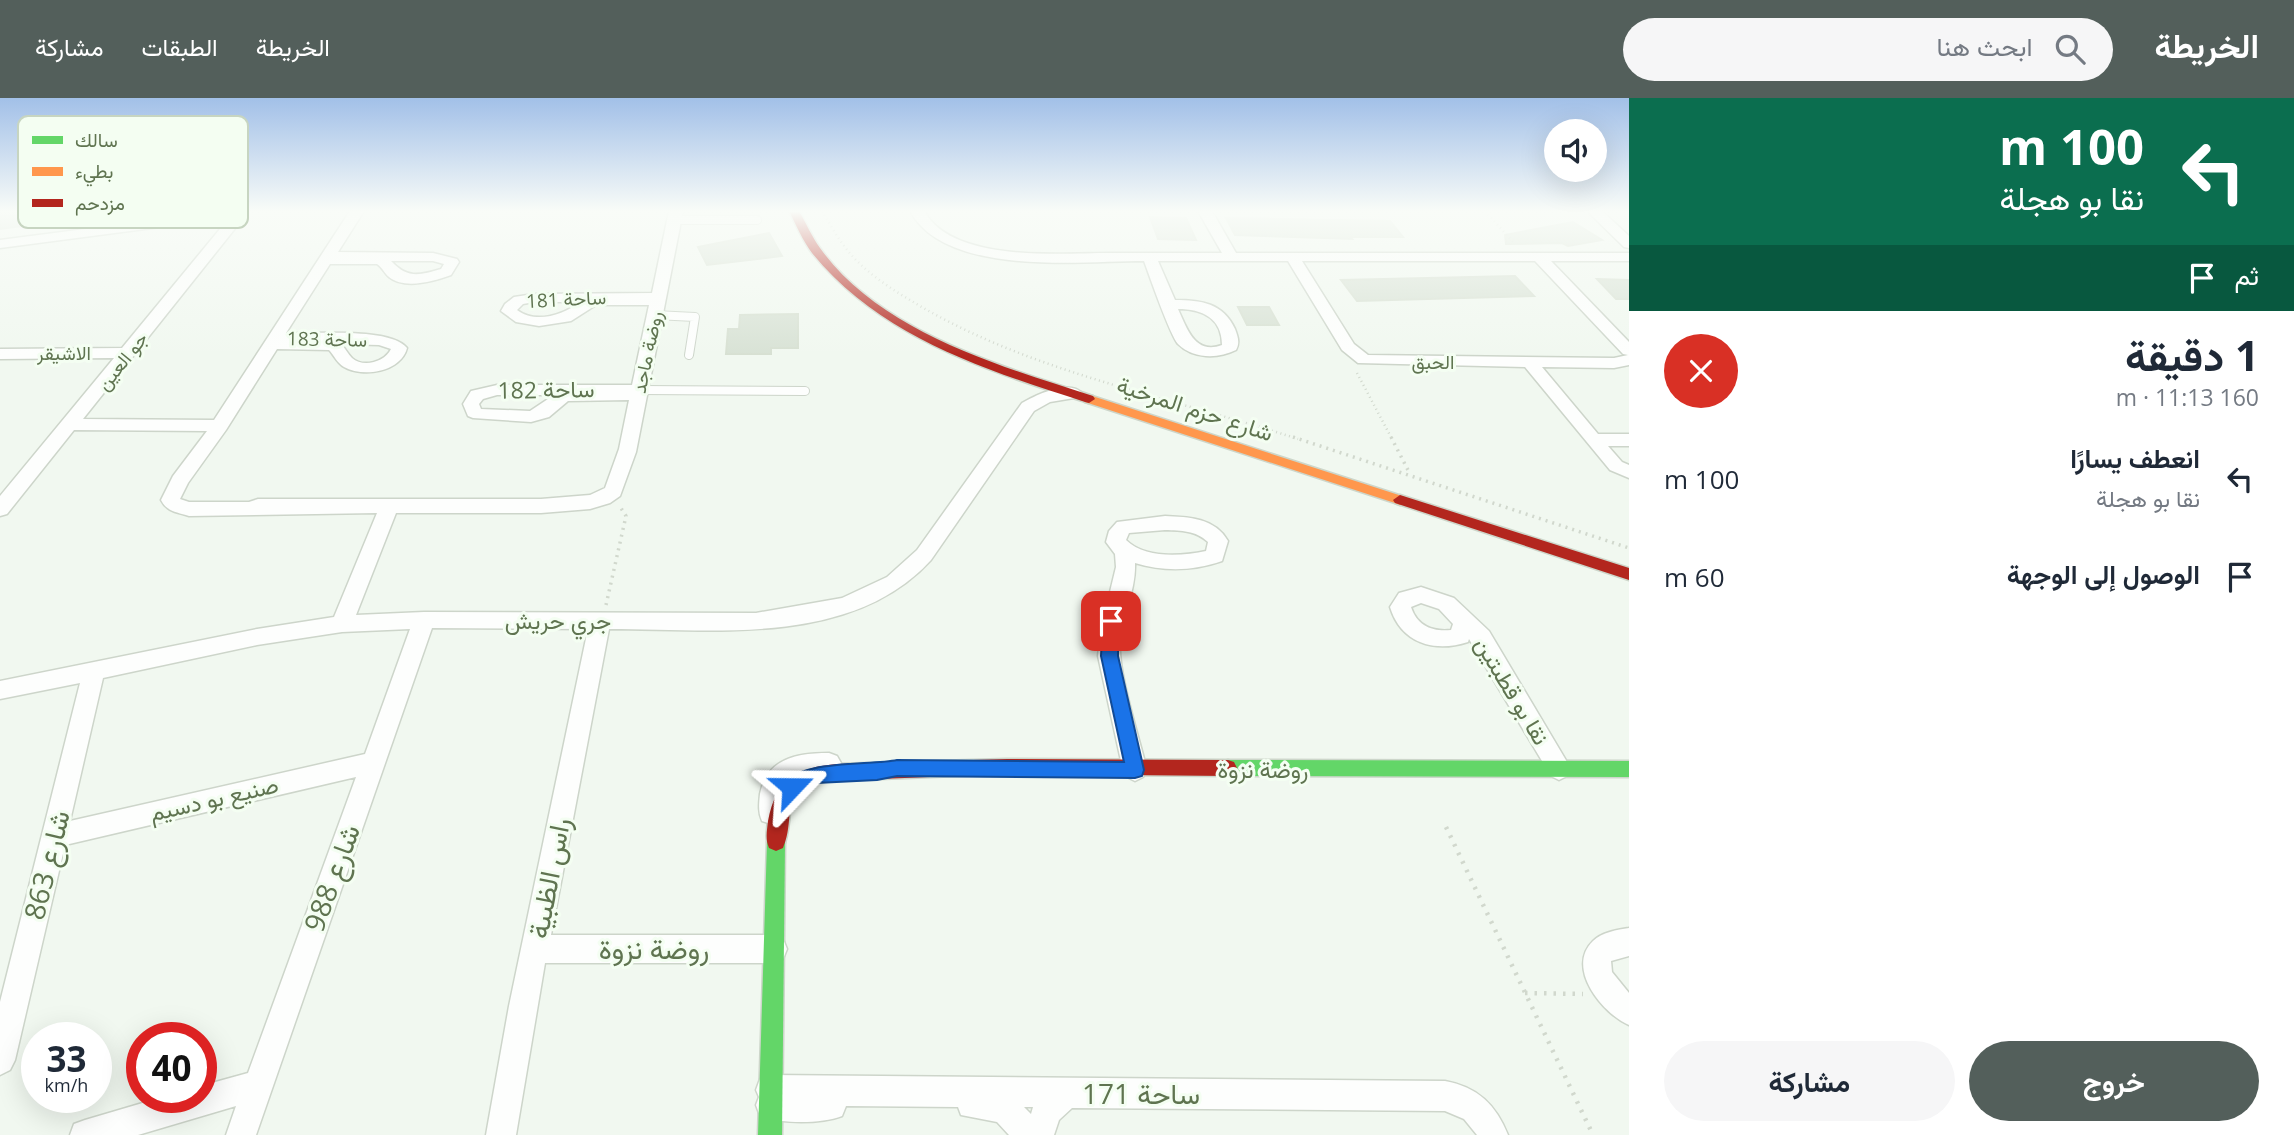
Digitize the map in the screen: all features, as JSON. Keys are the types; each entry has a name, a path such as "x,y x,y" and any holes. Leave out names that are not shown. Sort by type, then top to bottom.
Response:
{"street":[{"name":"جو العين","path":"0,509 203,259"},
{"name":"روضة ماجد","path":"325,259 220,426 175,487 170,500 174,505 203,510 251,509 258,506 541,506 598,510 618,503 625,489 630,454 627,452"},
{"path":"364,259 380,260 398,276 416,279 437,276 451,268 452,262 447,259"},
{"path":"390,268 401,259"},
{"name":"روضة ماجد","path":"541,506 590,502 608,496 617,483 624,454 627,452 667,259"},
{"name":"شارع حزم المرخية","path":"824,259 847,286 916,330 955,350 1074,393 1629,574"},
{"name":"شارع حزم المرخية","path":"846,259 876,291 923,320 972,343 1629,558"},
{"path":"1150,259 1169,304"},
{"path":"1293,259 1357,357"},
{"path":"1535,259 1629,351"},
{"path":"567,297 582,307"},
{"name":"ساحة 181","path":"567,297 657,304 595,301 568,317 542,320 516,318 509,311 513,303 525,299 567,297"},
{"path":"342,355 350,346 363,340"},
{"name":"ساحة 183","path":"363,340 395,344 398,353 386,364 350,364 332,345 274,341 363,340"},
{"name":"الاشيقر","path":"0,354 128,353"},
{"name":"الحبق","path":"1357,357 1380,362 1614,363 1629,360"},
{"path":"1530,363 1616,466 1629,472"},
{"path":"1016,373 1027,390 1028,407 1046,397 1074,393"},
{"path":"541,389 555,402"},
{"name":"ساحة 182","path":"489,390 638,393 571,395 555,402 543,413 531,417 479,414 471,408 472,400 489,390"},
{"name":"جري حريش","path":"0,690 257,637 342,624 424,620 756,621 797,617 835,609 873,594 910,570 930,549 1028,407"},
{"path":"71,424 220,426"},
{"path":"1593,440 1629,440"},
{"path":"342,624 389,506"},
{"path":"1125,553 1155,560 1207,559 1215,555 1218,541 1204,528 1193,524 1131,525 1124,527 1116,536 1116,542 1125,553 1127,574 1123,595 1111,621 1109,656 1135,770"},
{"path":"1123,595 1155,560"},
{"name":"شارع 988","path":"241,1135 424,620"},
{"name":"راس الظبية","path":"501,1135 534,949 600,621"},
{"name":"نقا بو قطبتين","path":"1460,626 1550,769"},
{"name":"شارع 863","path":"0,1060 94,671"},
{"name":"صنيع بو دسيم","path":"54,836 374,762"},
{"name":"روضة نزوة","path":"770,1110 776,830 772,813 772,789 774,780 786,768 817,762 875,764 897,768 1629,769"},
{"path":"1619,1003 1599,977 1596,961 1601,949 1613,943 1629,942"},
{"name":"روضة نزوة","path":"534,949 773,949"},
{"path":"85,1135 258,1085"},
{"path":"1040,1135 1047,1111 1065,1093"},
{"name":"ساحة 171","path":"770,1110 1065,1093 1456,1097 1471,1104 1480,1113 1493,1135"},
{"path":"770,1110 992,1105 1004,1108 1030,1135"}],"lane":[{"path":"657,304 695,317 689,355"},
{"path":"638,393 805,391"}],"path":[{"path":"857,259 870,273 904,298 976,337 1029,357 1411,475 1629,548"},
{"path":"1357,357 1355,368 1361,383 1411,475"},
{"path":"600,621 626,516 618,503"},
{"path":"1446,827 1593,1135"},
{"path":"1525,993 1619,1003"}],"building":[{"path":"704,259 754,259 707,265"},
{"path":"1515,276 1534,296 1357,301 1341,280"},
{"path":"1597,279 1629,280 1629,299 1616,299"},
{"path":"1238,307 1269,307 1279,325 1247,325"},
{"path":"798,314 798,348 771,348 771,354 726,354 728,329 739,329 740,315"}],"traffic: fast":[{"path":"1228,768 1629,769"},
{"path":"770,1135 776,842"}],"traffic: slow":[{"path":"1089,399 1400,500"}],"traffic: jam":[{"path":"824,259 844,282 879,310 919,334 1006,371 1089,399"},
{"path":"1400,500 1629,574"},
{"path":"776,842 777,825 784,799 794,785 818,774 963,767 1228,768"}],"route":[{"path":"792,787 806,777 824,773 877,772 897,768 1135,770 1109,656 1111,621"}]}
